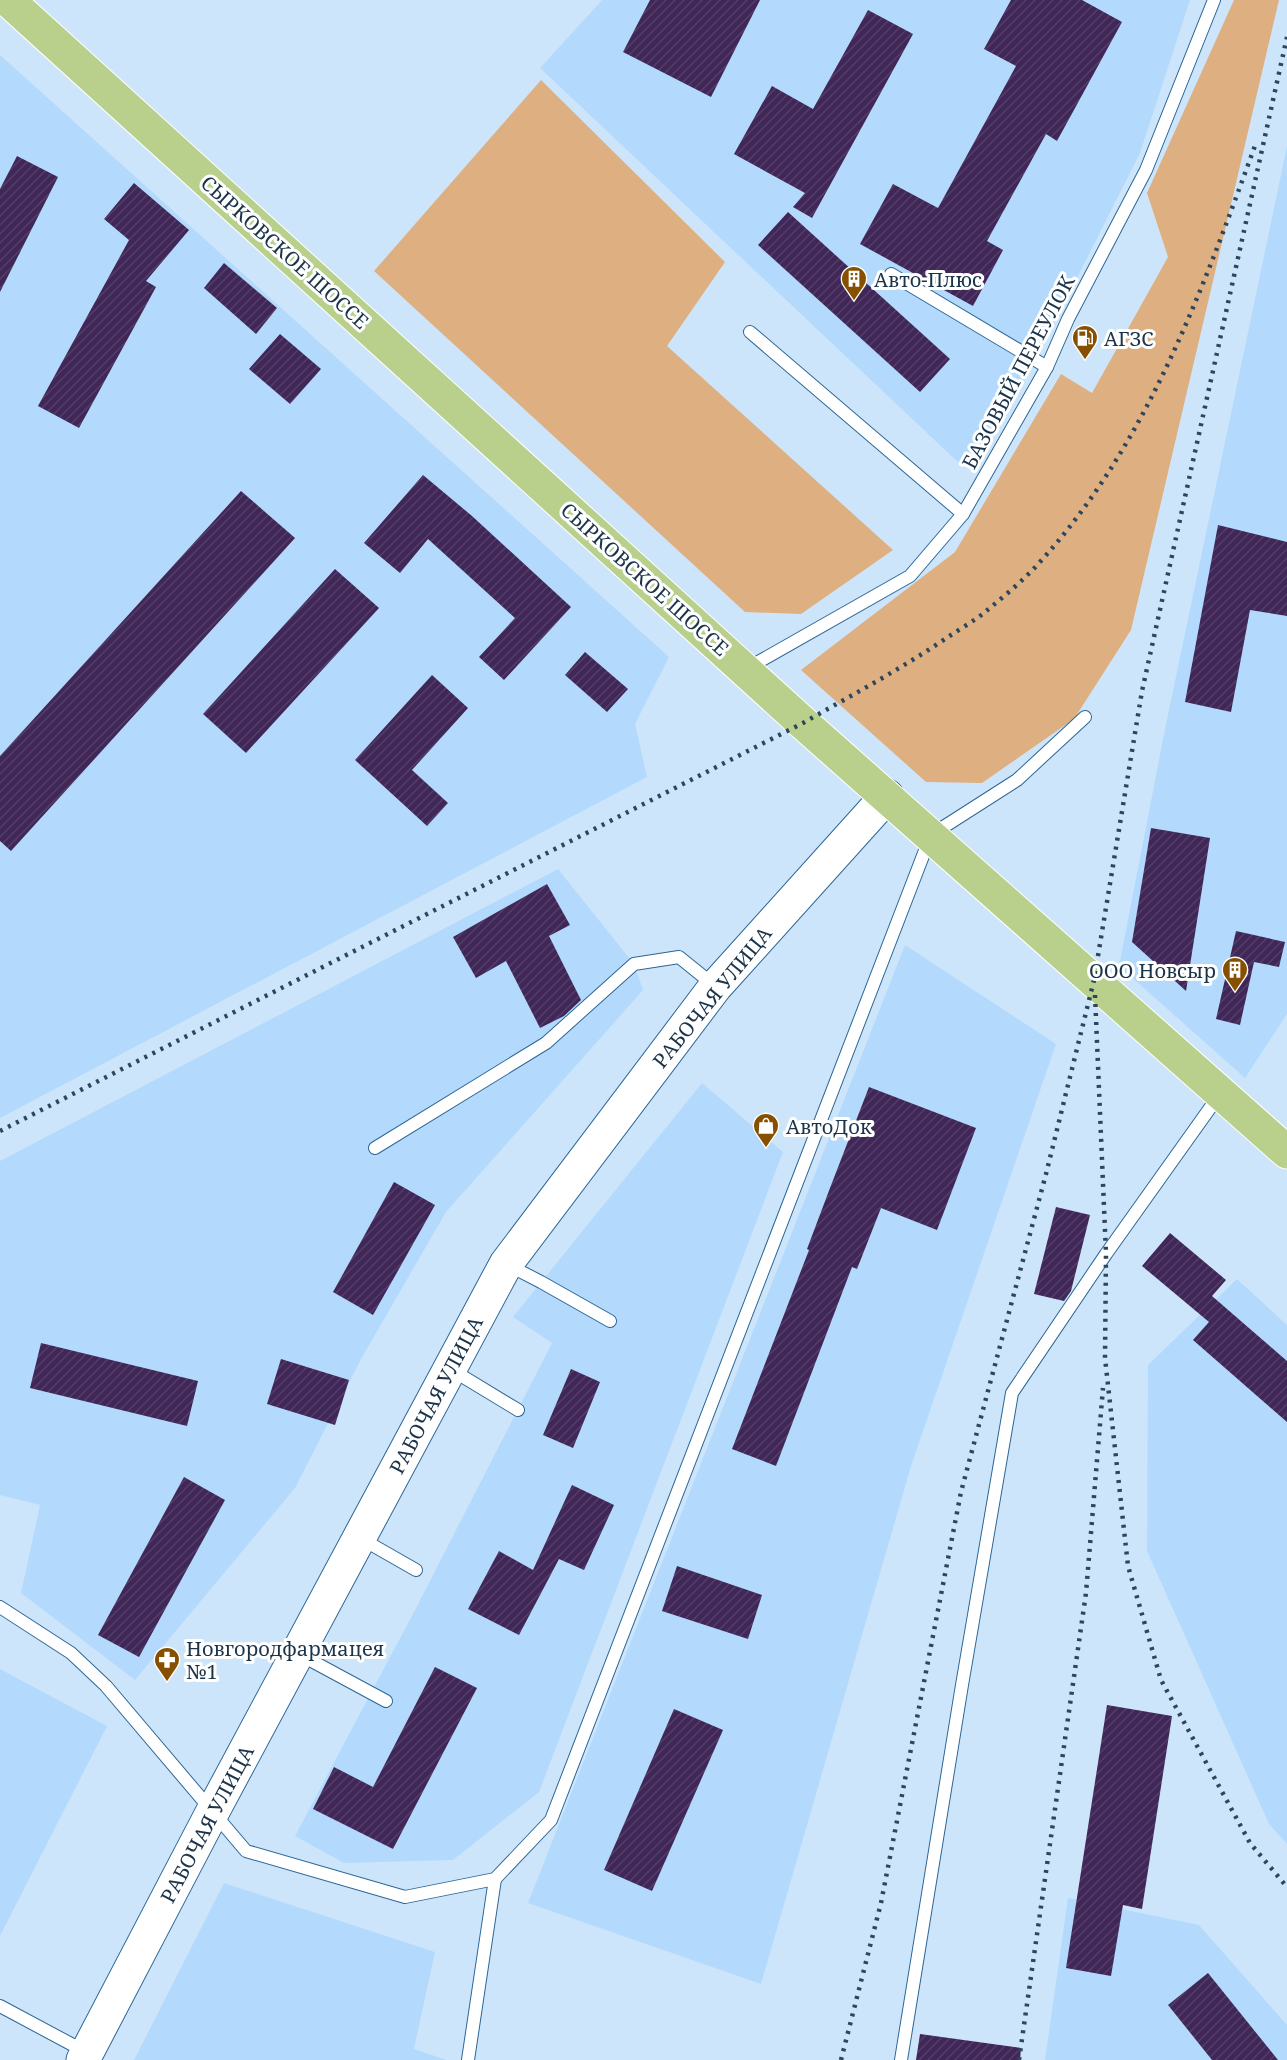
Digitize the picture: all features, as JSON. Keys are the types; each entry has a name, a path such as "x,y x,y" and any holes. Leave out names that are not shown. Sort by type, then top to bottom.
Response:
{"main road":[{"name":"СЫРКОВСКОЕ ШОССЕ","path":"8,0 745,669 1287,1152"},
{"name":"РАБОЧАЯ УЛИЦА","path":"85,2056 213,1811 506,1264 716,987 887,796"}],"lane":[{"name":"БАЗОВЫЙ ПЕРЕУЛОК","path":"745,669 909,576 963,514 1047,367 1068,319 1146,170 1215,0"},
{"path":"891,274 1047,367"},
{"path":"750,333 963,514"},
{"path":"468,2060 495,1879 551,1820 931,835 1017,780 1085,717"},
{"path":"375,1148 546,1043 634,964 679,957 716,987"},
{"path":"901,2060 1012,1393 1106,1254 1221,1093"},
{"path":"506,1264 610,1321"},
{"path":"450,1369 518,1410"},
{"path":"359,1538 416,1570"},
{"path":"0,1607 70,1653 106,1686 246,1851 405,1896 495,1879"},
{"path":"297,1653 386,1701"},
{"path":"0,2006 85,2056"}],"shaded area":[{"path":"602,0 1190,0 1140,153 1026,379 962,466 540,68"},
{"path":"1234,0 1279,0 1131,630 1074,719 982,783 926,782 801,670 955,552 1061,374 1092,393 1168,257 1147,193"},
{"path":"0,55 669,657 635,724 647,777 0,1118"},
{"path":"541,80 725,262 667,346 893,550 801,614 745,612 374,271"},
{"path":"1287,146 1287,1014 1245,1078 1119,966 1165,729"},
{"path":"558,869 634,964 643,990 446,1212 361,1359 295,1488 135,1680 21,1593 40,1505 0,1495 0,1161"},
{"path":"905,945 1056,1044 911,1466 761,1984 528,1903"},
{"path":"702,1083 783,1152 539,1792 453,1860 344,1863 295,1836 415,1610 552,1343 513,1317"},
{"path":"1237,1279 1287,1325 1287,1844 1269,1824 1147,1551 1148,1365"},
{"path":"0,1669 107,1726 0,1936"},
{"path":"224,1883 435,1952 414,2049 447,2060 134,2060"},
{"path":"1068,1898 1199,1925 1287,2025 1287,2060 1045,2060"}],"building":[{"path":"650,0 760,0 711,97 623,52"},
{"path":"1011,0 1082,0 1122,22 1057,141 1046,134 987,241 1003,250 973,306 860,244 893,184 938,208 1016,66 984,49"},
{"path":"868,10 913,34 812,218 793,207 805,193 734,154 772,86 813,109"},
{"path":"17,156 58,177 0,292 0,189"},
{"path":"134,183 189,230 146,281 156,287 79,428 38,406 129,240 104,219"},
{"name":"Авто-Плюс","path":"788,212 950,359 920,392 758,245"},
{"path":"224,263 277,308 256,334 204,288"},
{"path":"280,334 321,369 290,404 249,369"},
{"path":"423,475 472,516 571,607 504,680 479,657 515,618 428,539 400,573 364,543"},
{"path":"241,491 295,538 11,851 0,841 0,756"},
{"path":"1218,525 1287,542 1287,616 1250,610 1231,712 1185,702"},
{"path":"335,569 379,608 246,753 203,714"},
{"path":"585,652 628,689 607,712 565,675"},
{"path":"432,675 468,708 412,770 448,803 427,826 355,760"},
{"path":"1151,828 1210,838 1186,991 1132,942"},
{"path":"547,884 570,925 549,936 581,1000 564,1016 540,1028 506,961 476,978 453,937"},
{"name":"ООО Новсыр","path":"1236,931 1285,942 1279,967 1254,962 1240,1025 1216,1019"},
{"path":"869,1087 976,1128 937,1230 881,1208 857,1269 852,1267 776,1466 732,1449"},
{"path":"394,1182 435,1205 373,1315 333,1292"},
{"path":"1056,1207 1090,1215 1071,1291 1064,1301 1034,1294"},
{"path":"1170,1233 1226,1280 1212,1296 1287,1361 1287,1422 1193,1340 1209,1322 1142,1266"},
{"path":"41,1343 198,1381 187,1426 30,1388"},
{"path":"281,1359 349,1380 335,1425 267,1404"},
{"path":"571,1369 600,1382 573,1448 543,1435"},
{"path":"184,1477 225,1500 139,1657 98,1635"},
{"path":"572,1485 614,1505 584,1570 559,1559 519,1635 468,1609 499,1551 533,1570"},
{"path":"677,1566 762,1595 748,1639 662,1611"},
{"path":"435,1667 477,1688 393,1849 313,1809 334,1767 373,1787"},
{"path":"1107,1705 1172,1716 1142,1909 1123,1905 1111,1976 1066,1968"},
{"path":"674,1709 723,1730 652,1891 604,1870"},
{"path":"1208,1973 1278,2060 1212,2060 1168,2005"},
{"path":"920,2034 1021,2048 1020,2060 916,2060"}],"railway":[{"path":"841,2060 881,1903 961,1492 1046,1174 1094,980 1142,691 1287,37"},
{"path":"0,1131 803,723 876,682 985,612 1033,570 1077,517 1111,468 1141,417 1192,310 1256,143"},
{"path":"1095,995 1106,1254 1105,1358 1128,1566 1161,1680 1250,1843 1287,1887"},
{"path":"1019,2060 1086,1593 1103,1388"}],"place":[{"name":"Авто-Плюс","path":"854,302"},
{"name":"АГЗС","path":"1085,361"},
{"name":"ООО Новсыр","path":"1235,993"},
{"name":"АвтоДок","path":"766,1149"},
{"name":"Новгородфармацея №1","path":"167,1683"}]}
